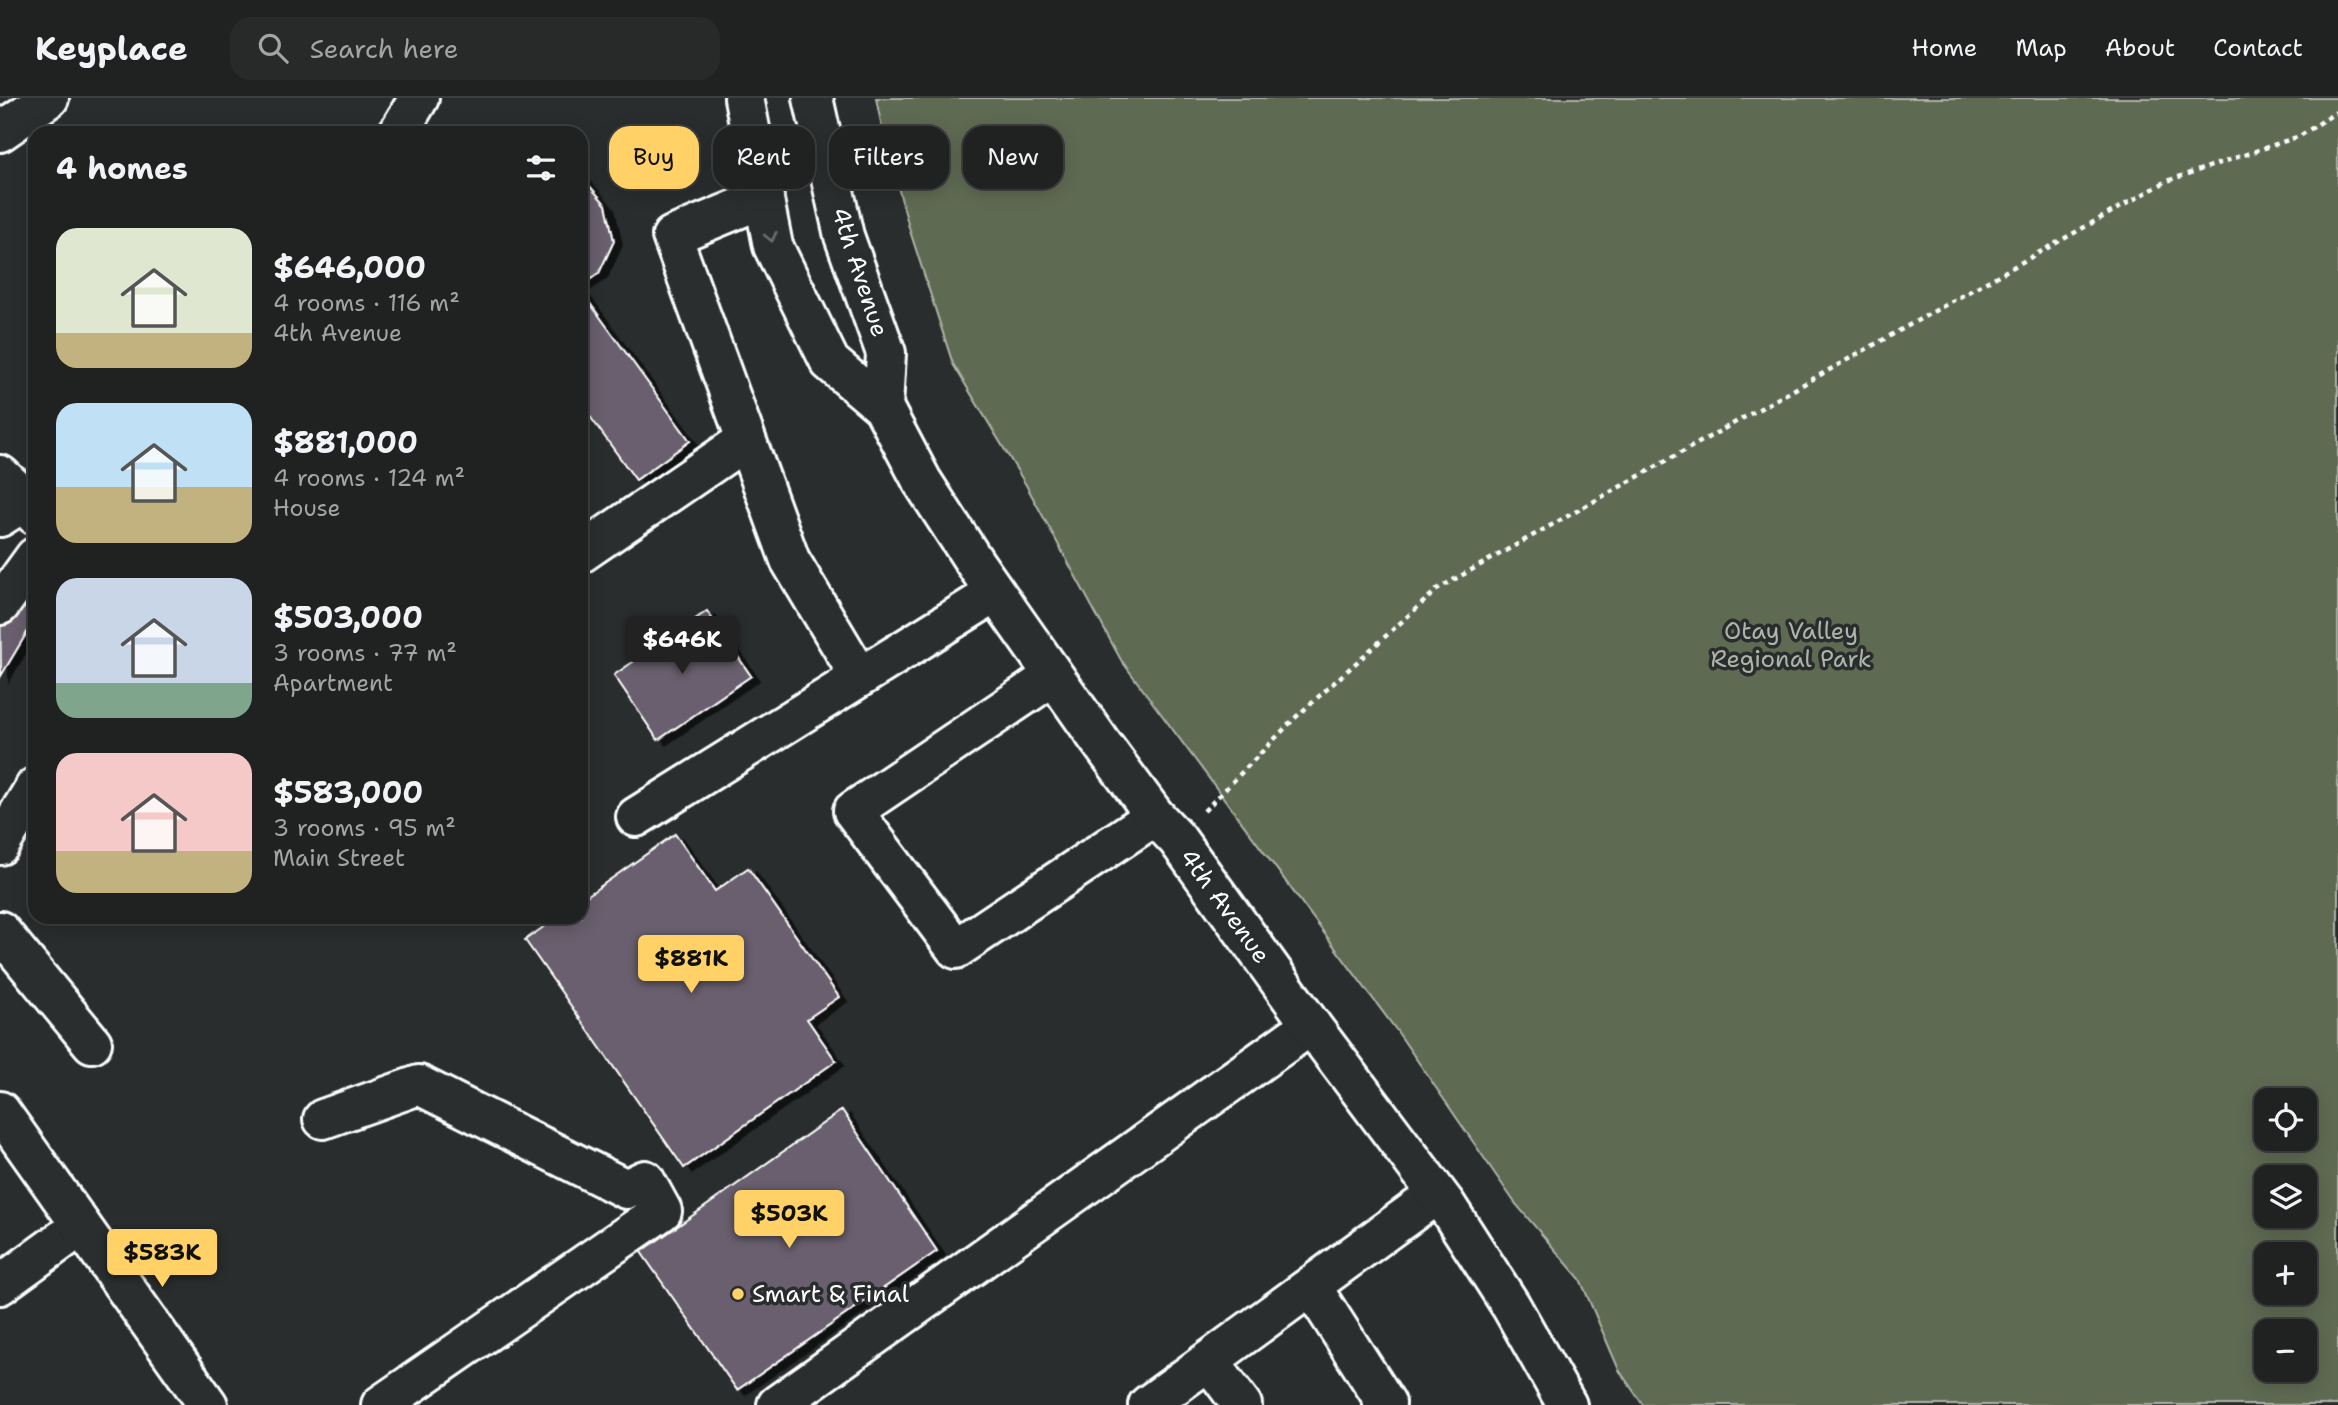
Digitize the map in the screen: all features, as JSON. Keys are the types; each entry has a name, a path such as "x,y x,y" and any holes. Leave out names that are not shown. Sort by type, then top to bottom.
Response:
{"main road":[{"path":"0,132 49,98"},
{"path":"402,126 419,98"},
{"name":"4th Avenue","path":"744,98 772,246 830,362 883,407 922,481 995,593 1437,1194 1511,1306 1567,1405"},
{"name":"4th Avenue","path":"813,98 844,236 886,353 883,407"},
{"path":"764,198 673,236 790,560 860,677"},
{"path":"588,548 746,440"},
{"path":"0,605 28,567"},
{"path":"636,817 995,593"},
{"path":"1054,676 853,811 956,949 1166,827"},
{"path":"0,845 19,799"},
{"path":"0,931 92,1043"},
{"path":"777,1405 1311,1025"},
{"path":"323,1119 419,1085 626,1189 645,1180 662,1211 381,1405"},
{"path":"0,1111 208,1405"},
{"path":"1148,1405 1437,1194"},
{"path":"0,1285 81,1226"},
{"path":"1311,1286 1386,1403 1383,1405"},
{"path":"1209,1361 1242,1405"}],"path":[{"path":"1166,827 1296,718 1438,588 2167,181 2300,136 2338,111"}],"green space":[{"name":"Otay Valley Regional Park","path":"876,98 2338,98 2338,1405 1643,1405 1619,1370 1580,1279 1515,1203 1397,1031 1121,660 1026,485 953,364 899,189 949,189 949,126 882,126"}],"building":[{"path":"588,184 606,205 614,241 599,273 588,281"},
{"path":"588,301 690,441 636,480 588,414"},
{"path":"0,593 28,610 28,631 1,676"},
{"path":"707,611 751,676 658,740 614,675"},
{"path":"675,834 715,891 748,868 839,997 807,1019 836,1061 684,1168 525,940 548,924 588,924 588,895"},
{"path":"842,1110 937,1251 737,1390 641,1252"}],"place":[{"name":"Smart & Final","path":"738,1294"}]}
